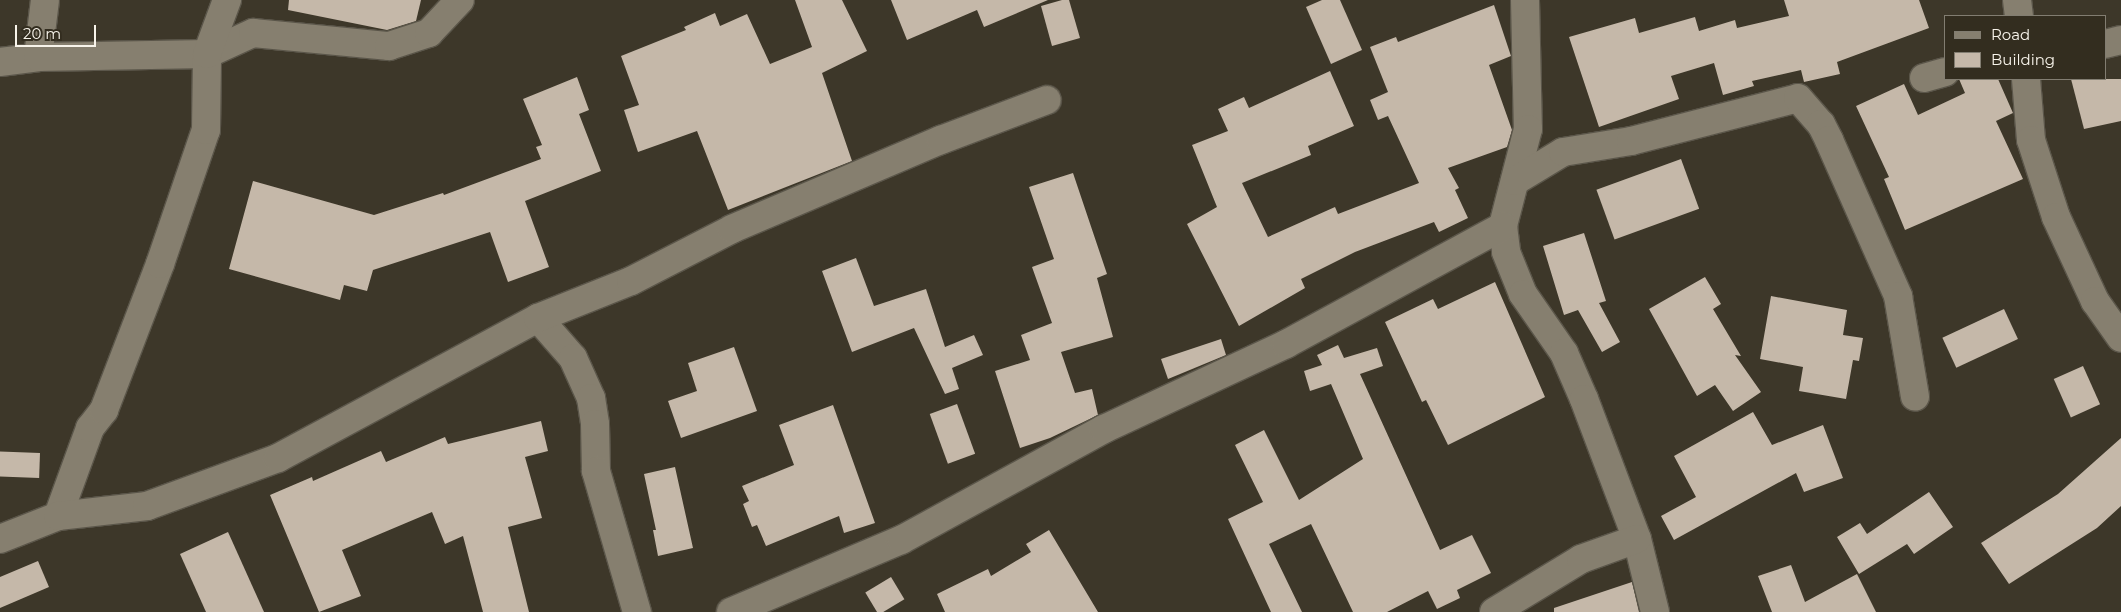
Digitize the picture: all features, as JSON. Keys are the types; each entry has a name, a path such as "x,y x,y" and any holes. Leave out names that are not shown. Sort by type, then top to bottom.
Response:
{"street":[{"path":"38,56 45,0"},
{"path":"58,516 90,428 104,410 153,283 206,130 207,54 227,0"},
{"path":"0,62 38,56 207,54 253,33 389,46 429,33 460,0"},
{"path":"1525,0 1528,129 1503,226 1506,252 1523,294 1564,353 1637,539 1654,612"},
{"path":"2017,0 2019,15"},
{"path":"2106,44 2121,40"},
{"path":"2026,80 2031,140 2056,217 2095,302 2121,338"},
{"path":"1515,181 1563,152 1631,141 1798,98 1821,124 1898,296 1915,397"},
{"path":"0,539 58,516 147,506 278,458 538,318 631,281 732,230 850,179 1047,100"},
{"path":"732,612 901,540 1104,429 1286,344 1503,226"},
{"path":"538,318 573,358 591,398 595,424 596,471 637,612"},
{"path":"1494,612 1581,559 1637,539"}],"building":[{"path":"289,0 421,0 416,21 387,30 288,10"},
{"path":"795,0 842,0 867,51 822,73 852,161 728,210 697,131 638,152 624,110 639,105 621,56 686,30 684,27 715,13 720,26 747,14 770,64 812,47"},
{"path":"891,0 1048,0 984,27 977,10 907,40"},
{"path":"1069,0 1080,38 1052,46 1041,6"},
{"path":"1322,0 1340,0 1362,50 1331,64 1306,7"},
{"path":"1784,0 1919,0 1929,28 1837,62 1840,74 1804,82 1801,70 1752,81 1754,86 1723,95 1714,63 1671,76 1679,99 1599,127 1569,37 1635,18 1639,33 1695,17 1699,31 1735,20 1737,28 1789,16"},
{"path":"1494,5 1511,56 1489,65 1512,130 1507,147 1448,168 1459,188 1455,190 1468,218 1439,232 1434,222 1355,252 1301,279 1305,288 1239,326 1187,224 1217,207 1192,145 1228,131 1218,109 1244,97 1249,108 1330,71 1354,126 1308,146 1311,155 1242,183 1268,237 1335,207 1338,214 1419,183 1388,116 1378,120 1370,100 1388,92 1370,47 1396,37 1398,42"},
{"path":"577,77 589,110 579,114 601,171 525,201 549,267 508,282 490,232 373,270 367,291 344,285 340,300 229,269 253,181 374,215 443,193 444,195 541,159 536,147 542,145 523,99"},
{"path":"2121,79 2121,121 2084,129 2071,80"},
{"path":"1959,80 1998,80 2013,113 1996,121 2023,179 1905,230 1884,179 1889,177 1856,106 1904,84 1918,115 1965,93"},
{"path":"1681,159 1699,209 1615,240 1596,190"},
{"path":"1073,173 1107,274 1097,278 1113,337 1061,352 1075,393 1092,389 1098,415 1050,438 1020,448 995,371 1030,360 1021,335 1052,323 1032,267 1054,259 1029,187"},
{"path":"1584,233 1606,301 1599,303 1620,342 1602,352 1578,310 1564,315 1543,246"},
{"path":"856,258 874,306 926,289 945,347 974,335 983,355 952,368 959,389 945,394 914,328 852,352 822,271"},
{"path":"1705,277 1721,304 1713,309 1741,356 1735,355 1761,392 1733,411 1715,385 1697,396 1649,309"},
{"path":"1495,282 1545,397 1448,445 1426,400 1422,402 1385,322 1433,299 1438,309"},
{"path":"1771,296 1847,310 1843,335 1863,338 1859,361 1853,360 1846,399 1799,391 1803,367 1760,359"},
{"path":"2004,309 2018,339 1956,368 1942,338"},
{"path":"1221,339 1226,355 1168,379 1161,359"},
{"path":"1338,345 1344,358 1377,348 1383,366 1360,374 1440,550 1472,535 1491,573 1457,590 1460,598 1437,609 1428,591 1387,612 1353,612 1311,524 1269,544 1302,612 1271,612 1228,519 1263,502 1235,445 1264,430 1299,500 1363,459 1331,384 1310,391 1304,371 1322,365 1317,355"},
{"path":"734,347 757,411 681,438 668,401 697,391 688,363"},
{"path":"2083,366 2100,404 2071,417 2054,379"},
{"path":"957,404 975,454 948,464 930,414"},
{"path":"833,405 875,523 844,533 839,516 766,546 757,525 752,527 743,504 749,501 742,486 794,465 779,425"},
{"path":"1753,412 1772,445 1823,425 1843,478 1804,492 1796,473 1674,540 1661,516 1696,497 1674,456"},
{"path":"541,421 548,451 525,457 542,518 508,527 529,612 483,612 463,536 445,544 432,512 342,550 361,596 319,612 270,495 312,477 313,481 381,451 386,462 445,437 448,444"},
{"path":"2121,438 2121,506 2097,528 2009,584 1981,543 2058,494"},
{"path":"0,452 40,453 39,478 0,477"},
{"path":"675,467 693,548 658,556 653,530 656,530 644,474"},
{"path":"1929,492 1953,527 1914,554 1907,544 1859,574 1837,537 1860,523 1867,534"},
{"path":"1049,530 1098,612 945,612 937,594 988,569 991,576 1031,552 1026,544"},
{"path":"228,532 264,612 206,612 180,554"},
{"path":"38,561 49,587 0,608 0,577"},
{"path":"1791,565 1805,602 1857,574 1876,612 1772,612 1758,576"},
{"path":"891,577 904,599 883,612 877,612 865,592"},
{"path":"1632,582 1639,612 1554,612 1554,608"}]}
